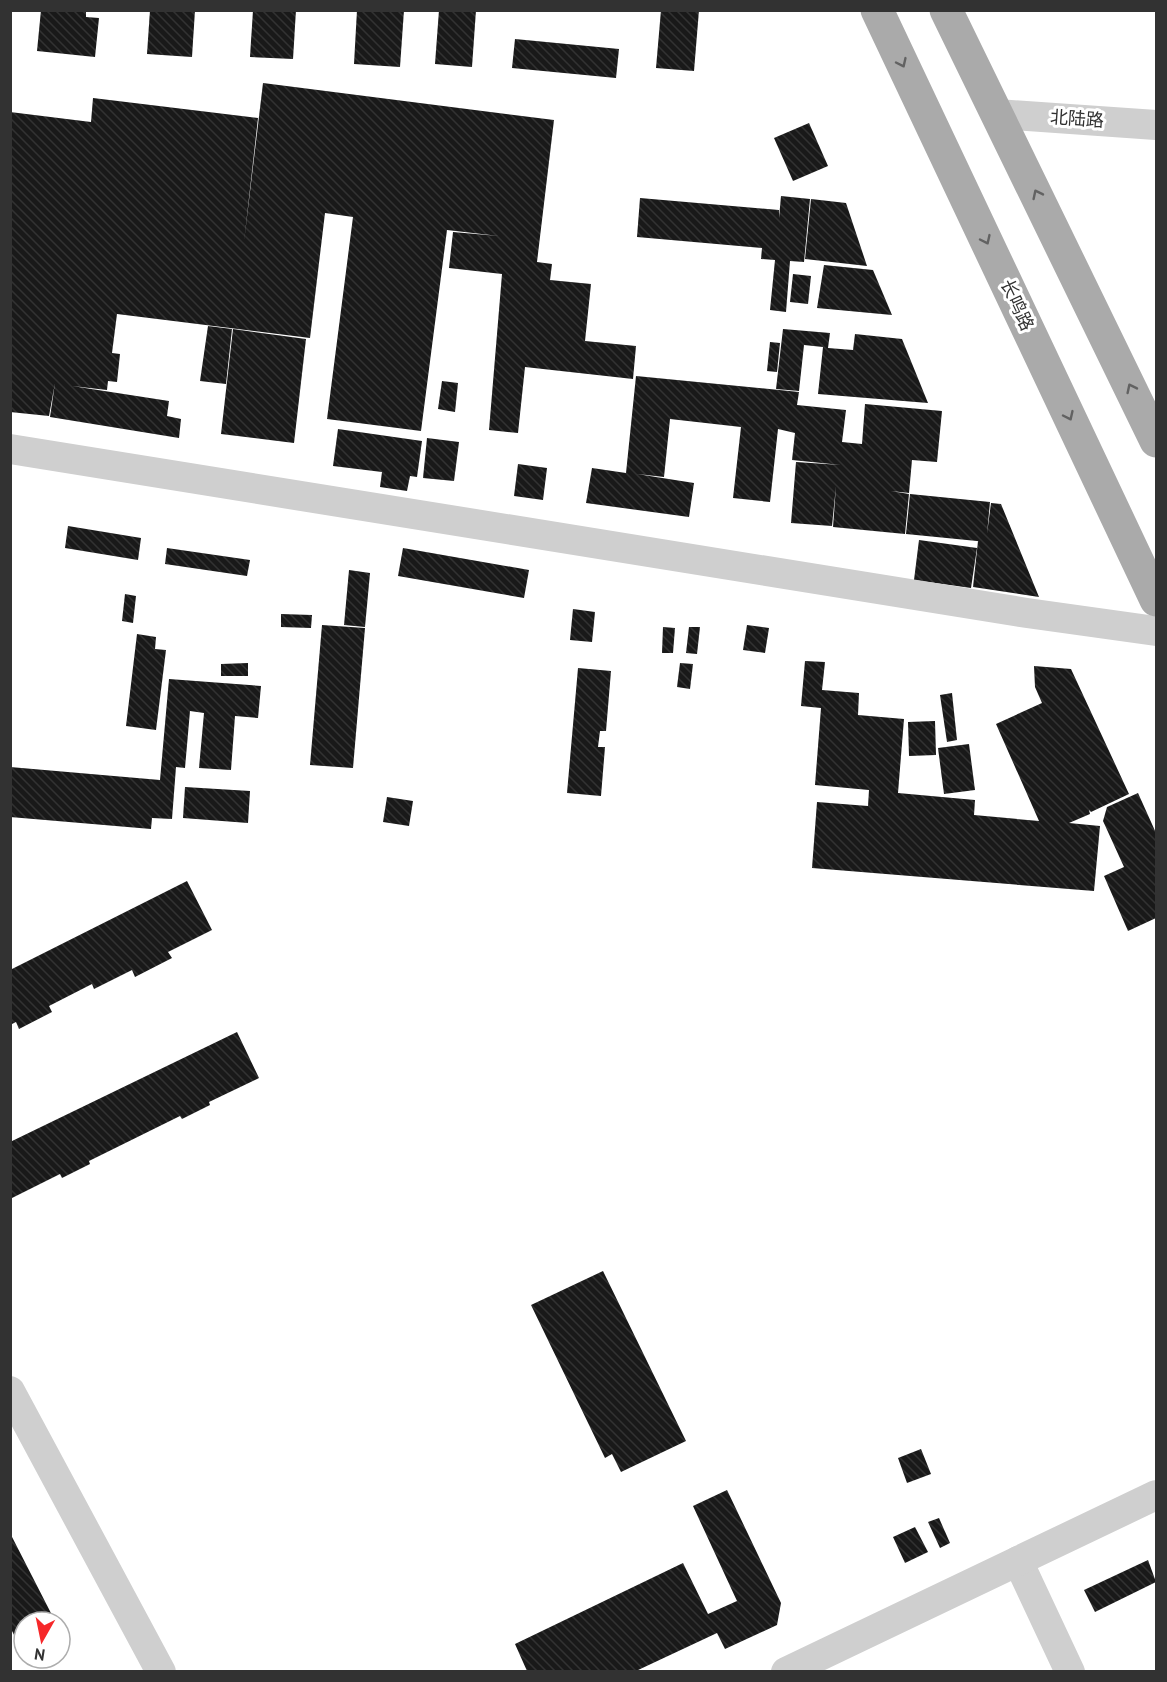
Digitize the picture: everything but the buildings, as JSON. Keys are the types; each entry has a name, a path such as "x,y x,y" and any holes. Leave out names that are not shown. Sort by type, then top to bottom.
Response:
{"main road":[{"name":"长鸣路","path":"877,10 1156,600"},
{"path":"946,10 1156,441"}],"street":[{"name":"北陆路","path":"997,114 1156,125"},
{"path":"10,449 1015,611 1156,630"},
{"path":"10,1391 161,1671"},
{"path":"786,1671 1156,1495"},
{"path":"1018,1561 1070,1671"}]}
